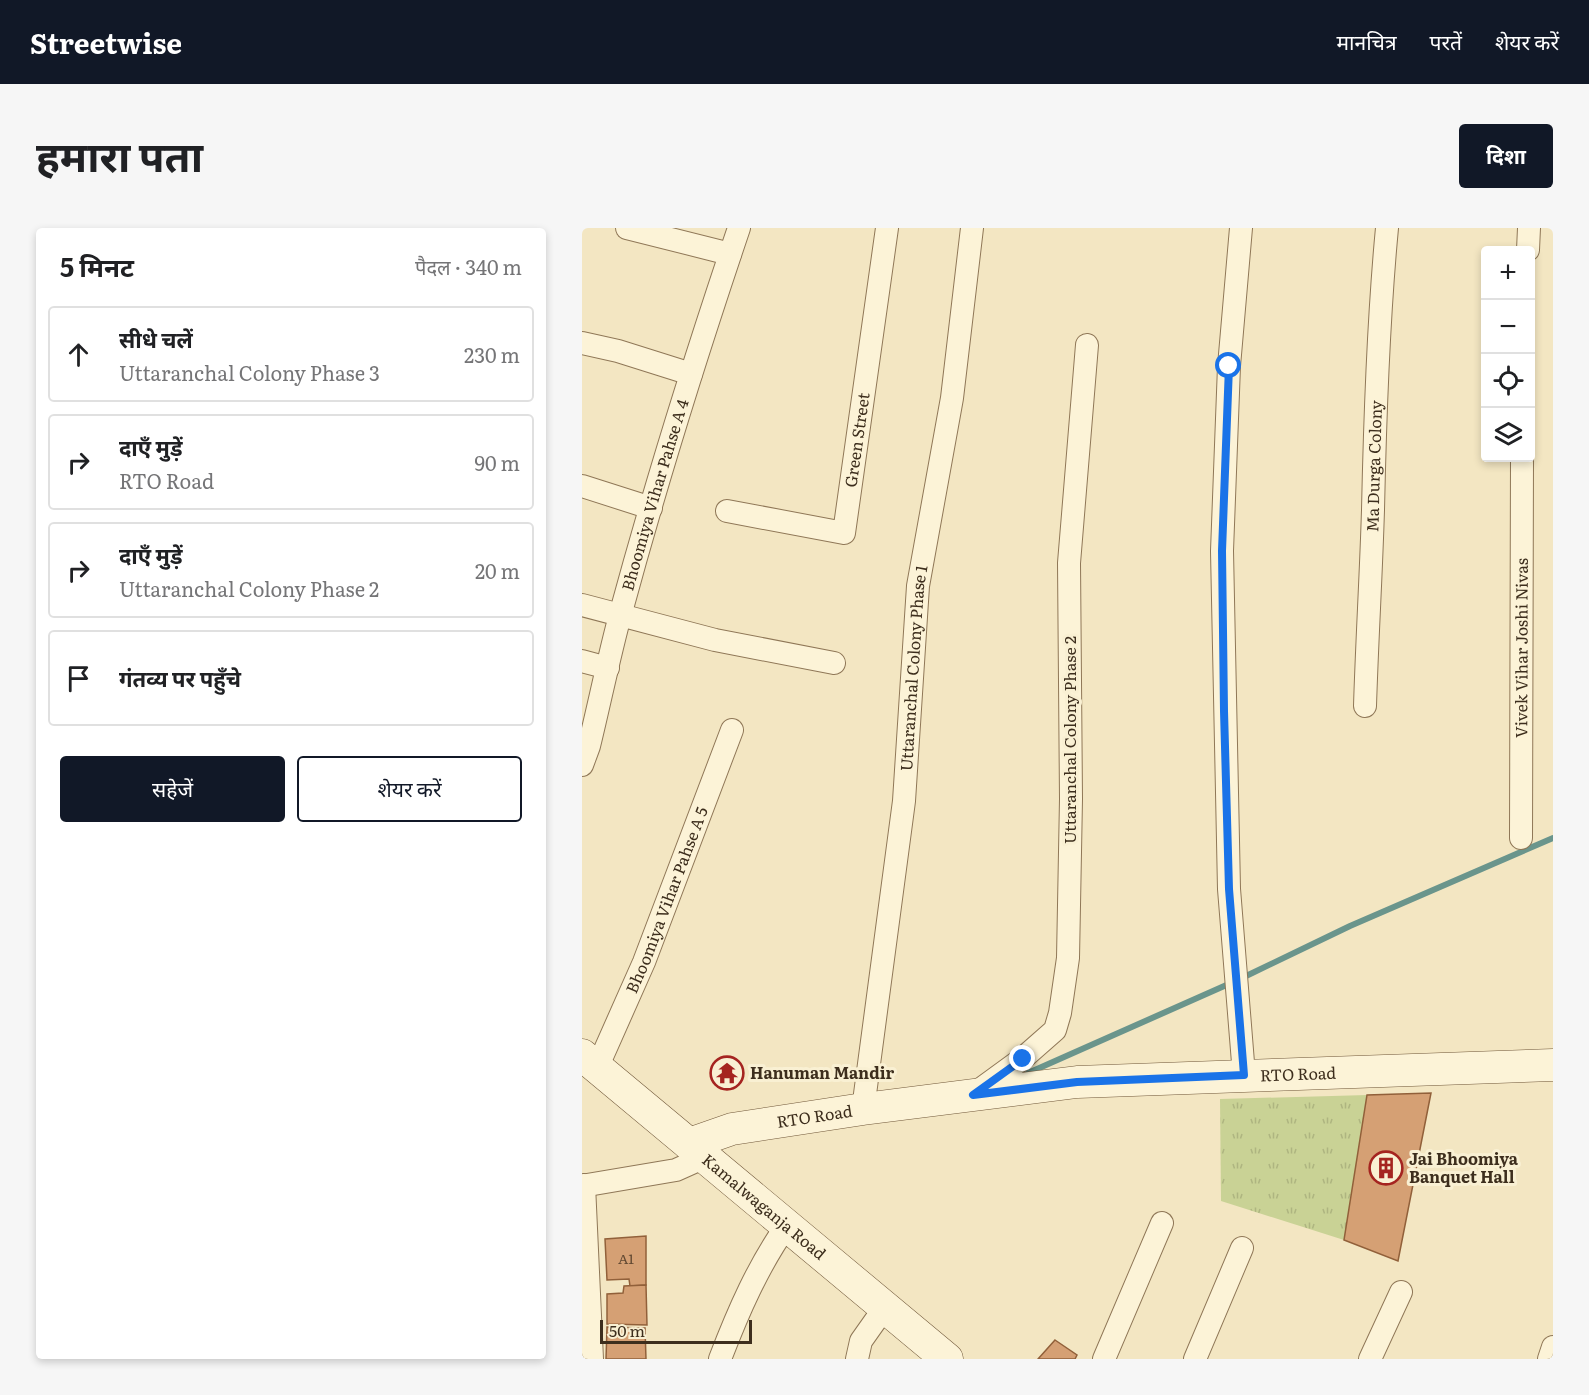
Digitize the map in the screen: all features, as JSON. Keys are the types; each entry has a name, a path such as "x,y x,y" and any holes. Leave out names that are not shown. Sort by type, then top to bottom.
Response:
{"street":[{"path":"627,228 730,254"},
{"name":"Bhoomiya Vihar Pahse A 4","path":"582,765 589,746 620,615 690,374 739,228"},
{"name":"Green Street","path":"727,511 844,533 887,228"},
{"name":"Uttaranchal Colony Phase 1","path":"863,1109 904,801 918,586 952,398 972,228"},
{"path":"1241,228 1229,366 1222,551 1229,889 1244,1075"},
{"name":"Ma Durga Colony","path":"1365,706 1380,297 1387,228"},
{"path":"1528,246 1529,228"},
{"path":"582,343 618,351 690,374"},
{"name":"Uttaranchal Colony Phase 2","path":"973,1095 1023,1059 1055,1030 1060,1013 1068,958 1071,799 1069,563 1086,345"},
{"name":"Vivek Vihar Joshi Nivas","path":"1521,838 1522,462"},
{"path":"582,486 651,508"},
{"path":"582,605 715,640 834,663"},
{"path":"582,661 608,668"},
{"name":"Bhoomiya Vihar Pahse A 5","path":"589,1061 644,962 732,730"},
{"name":"Kamalwaganja Road","path":"589,1061 885,1307 937,1356"},
{"name":"RTO Road","path":"706,1158 732,1130 863,1109 1077,1082 1553,1065"},
{"path":"592,1359 583,1186 676,1170 706,1158"},
{"path":"1104,1359 1162,1223"},
{"path":"720,1359 741,1307 771,1248 787,1225"},
{"path":"1195,1359 1242,1248"},
{"path":"1370,1359 1401,1292"},
{"path":"857,1359 861,1341 885,1307"},
{"path":"1549,1359 1553,1347"}],"green space":[{"path":"1367,1095 1344,1240 1221,1201 1220,1099"}],"building":[{"name":"Jai Bhoomiya Banquet Hall","path":"1431,1093 1398,1261 1344,1240 1367,1095"},
{"path":"646,1236 646,1285 630,1286 629,1279 607,1280 605,1239"},
{"path":"646,1285 647,1325 607,1324 607,1294 623,1293 624,1286"},
{"path":"607,1327 645,1328 646,1359 606,1359"},
{"path":"1055,1340 1077,1355 1075,1359 1038,1359"}],"waterway":[{"path":"1244,977 1350,926 1553,838"},
{"path":"1028,1073 1231,983"}],"place":[{"name":"Hanuman Mandir","path":"727,1073"},
{"name":"Jai Bhoomiya Banquet Hall","path":"1386,1168"}],"route":[{"path":"1023,1059 973,1095 1077,1082 1244,1075 1229,889 1224,711 1222,551 1229,366"}]}
